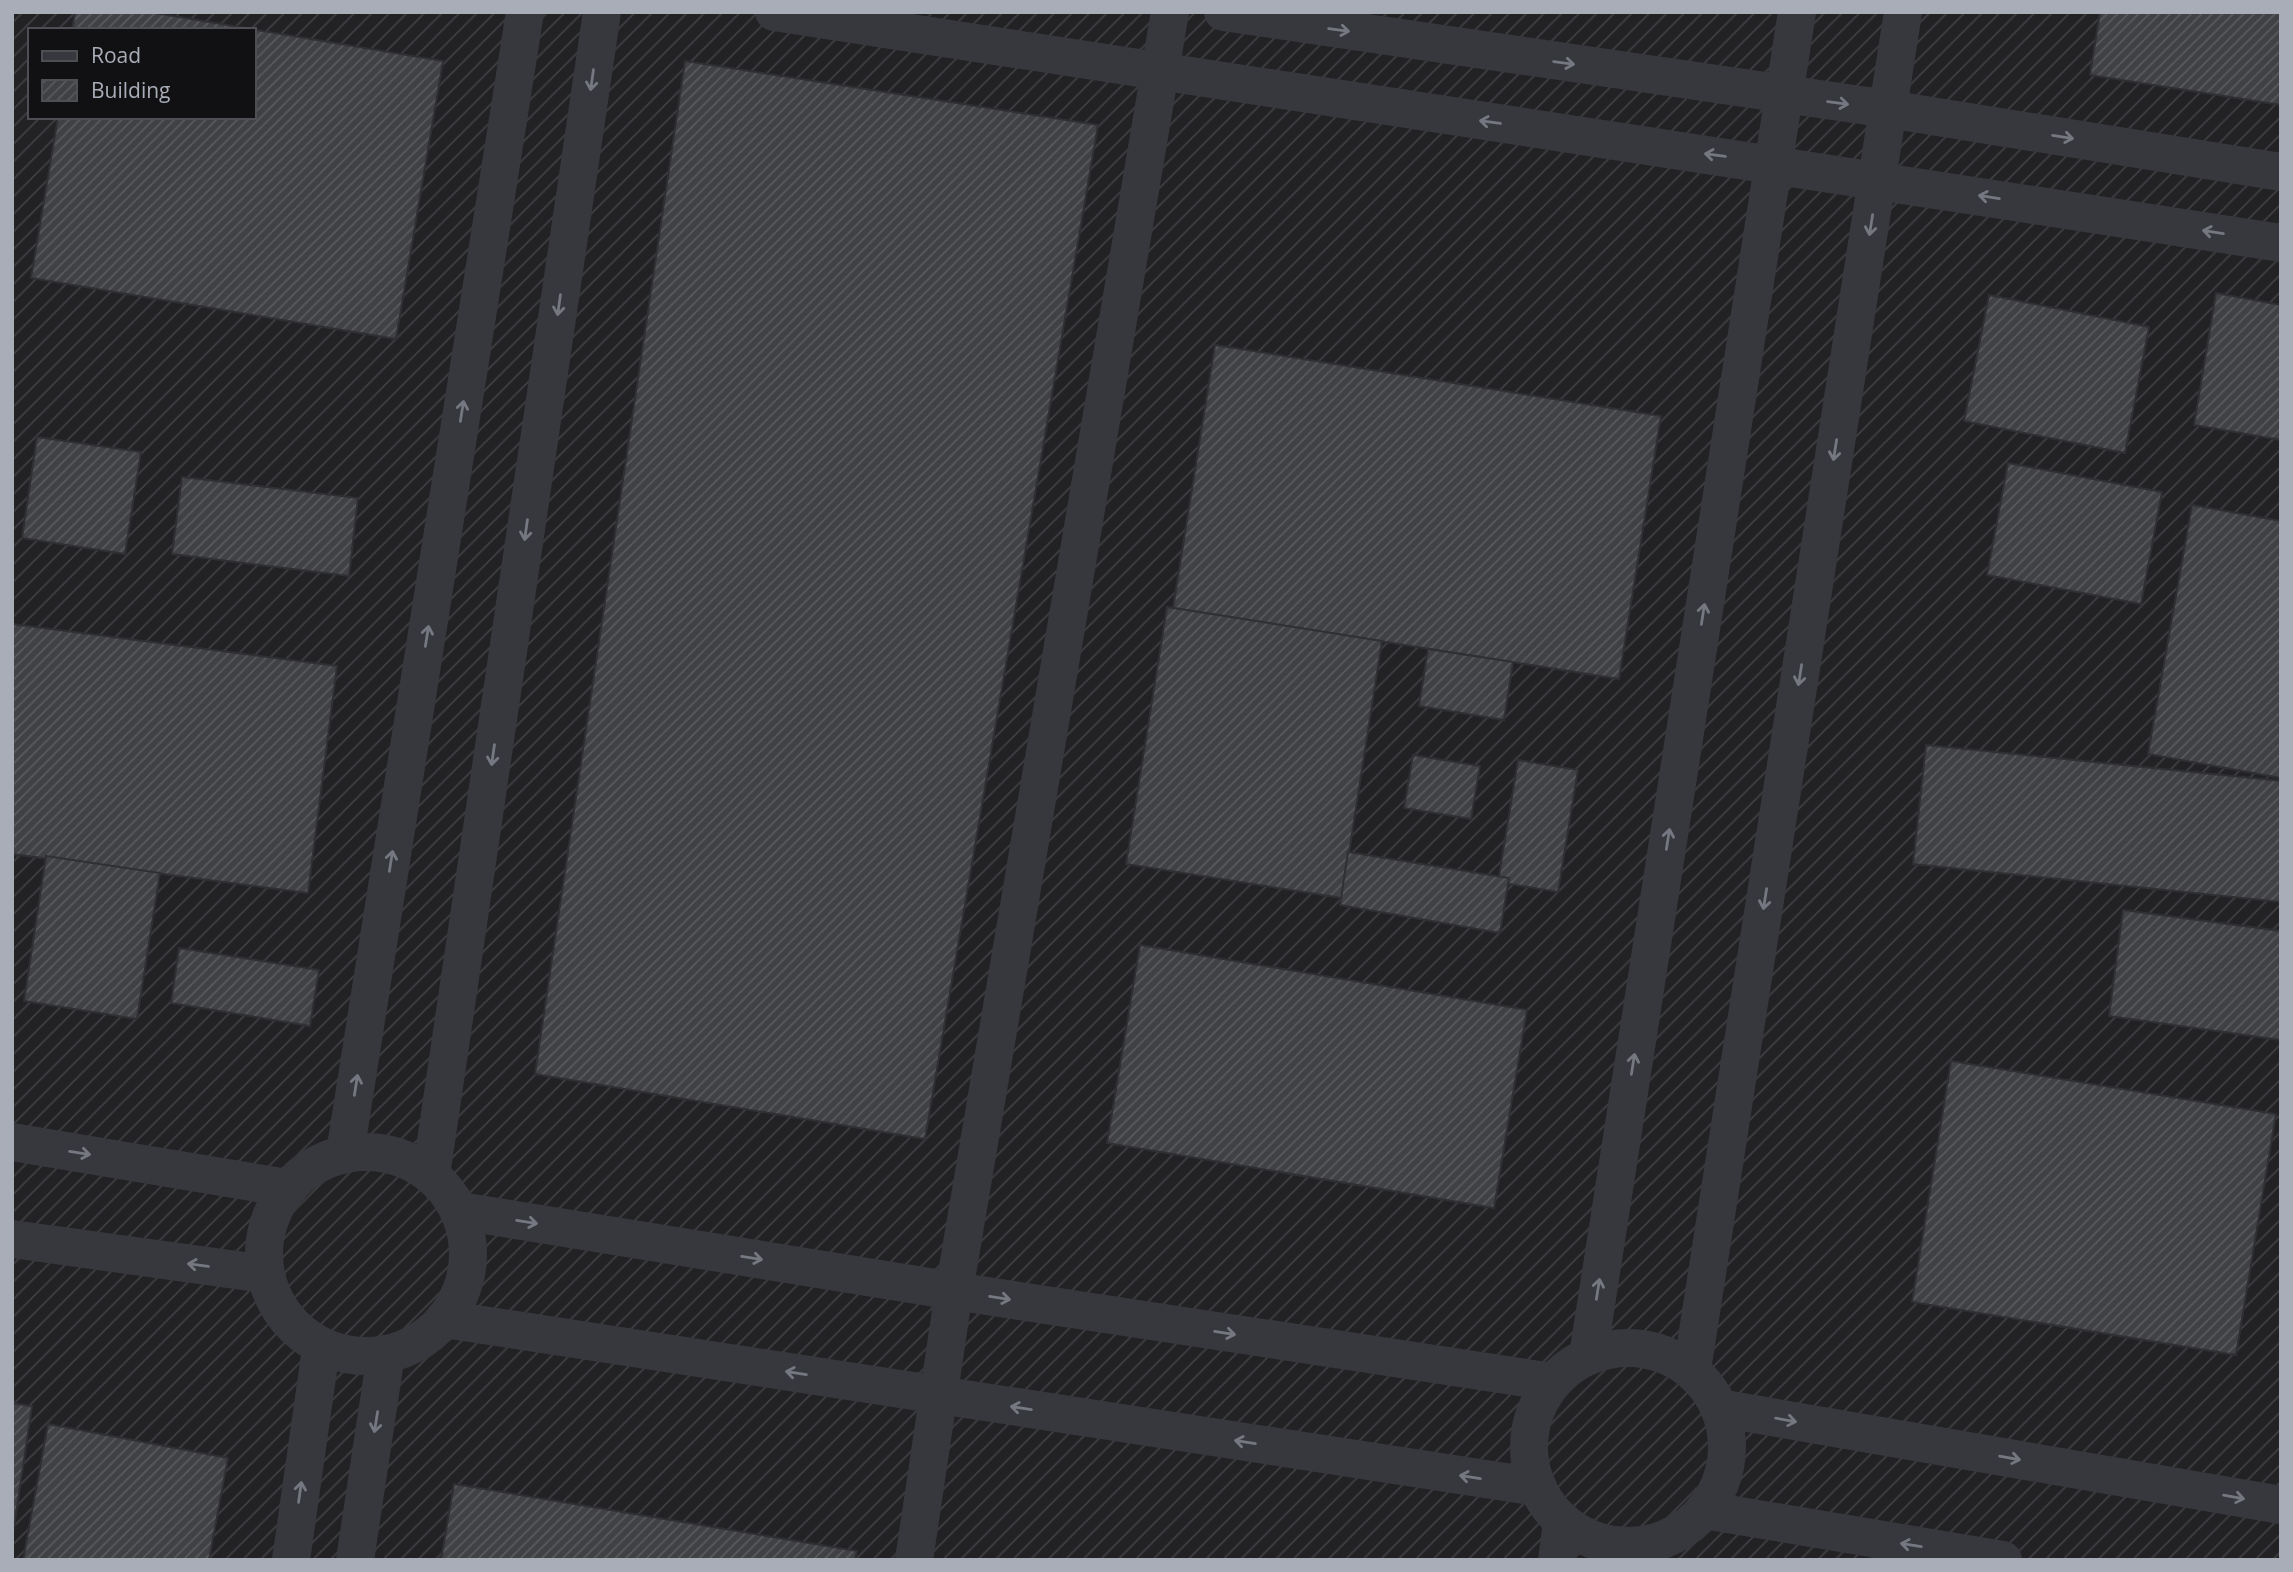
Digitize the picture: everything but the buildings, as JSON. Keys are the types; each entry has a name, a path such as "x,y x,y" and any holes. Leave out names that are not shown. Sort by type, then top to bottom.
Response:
{"street":[{"path":"345,1153 525,12"},
{"path":"431,1175 602,12"},
{"path":"774,12 1162,75 1878,179 2281,243"},
{"path":"914,1560 954,1291 1162,75 1170,12"},
{"path":"1223,12 1784,96 1888,109 2281,172"},
{"path":"1588,1356 1797,12"},
{"path":"1692,1370 1903,12"},
{"path":"12,1142 287,1188"},
{"path":"345,1153 390,1154 412,1162 431,1175 460,1211 466,1233 465,1279 457,1300 444,1319 427,1335 408,1347 386,1354 363,1356 321,1349 284,1316 265,1274 267,1228 274,1207 287,1188 304,1172 323,1160 345,1153"},
{"path":"460,1211 954,1291 1552,1382"},
{"path":"12,1239 265,1274"},
{"path":"444,1319 1538,1487"},
{"path":"1642,1348 1674,1358 1692,1370 1707,1386 1726,1427 1724,1471 1717,1492 1688,1526 1647,1552 1604,1543 1562,1522 1538,1487 1529,1444 1540,1401 1552,1382 1569,1367 1588,1356 1609,1349 1642,1348"},
{"path":"291,1560 321,1349"},
{"path":"355,1560 386,1354"},
{"path":"1719,1408 2281,1505"},
{"path":"1704,1510 2003,1560"},
{"path":"1557,1560 1562,1522"}],"shaded area":[{"path":"12,12 2281,12 2281,1560 12,1560"}]}
